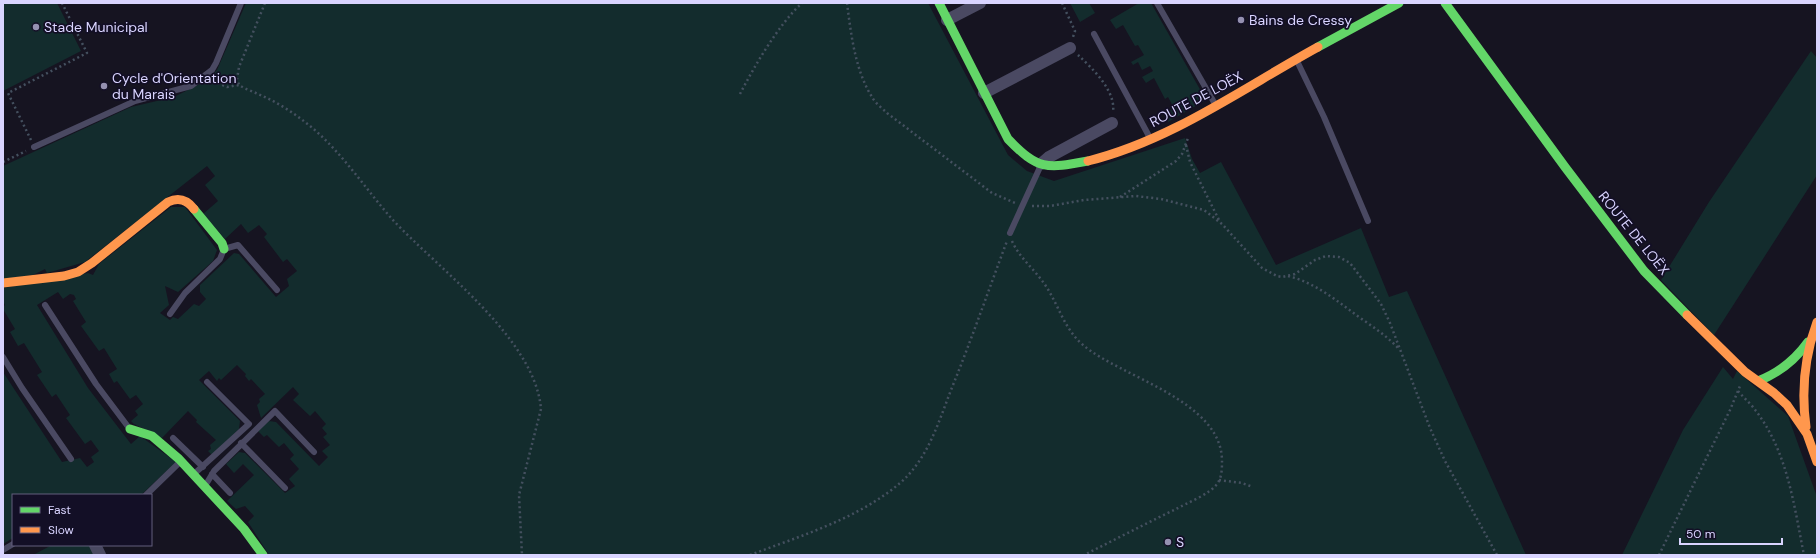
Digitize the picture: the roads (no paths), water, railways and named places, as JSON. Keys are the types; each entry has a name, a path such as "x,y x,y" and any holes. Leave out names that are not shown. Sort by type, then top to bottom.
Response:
{"street":[{"name":"ROUTE DE LOËX","path":"939,3 1008,139 1024,156 1041,164 1061,166 1089,161 1151,139 1187,123 1296,59 1399,3"},
{"path":"948,20 980,3"},
{"name":"ROUTE DE LOËX","path":"1445,3 1565,167 1644,271 1744,372 1758,381 1787,405 1807,434 1817,462"},
{"path":"984,93 1070,48"},
{"path":"1041,164 1049,157 1112,123"},
{"path":"3,284 64,276 78,272 92,263 173,199 185,200 190,204 222,243 224,249"},
{"path":"1807,434 1803,407 1803,379 1807,352 1811,336 1817,322"},
{"path":"1758,381 1769,377 1788,365 1804,347 1811,336"},
{"path":"130,429 152,436 181,461 244,529 263,555"},
{"path":"95,546 100,555"}],"lane":[{"path":"34,147 135,101 181,90 191,86 205,77 216,63 241,3"},
{"path":"1157,3 1216,106"},
{"path":"1094,34 1151,139"},
{"path":"1296,59 1324,117 1368,221"},
{"path":"1010,233 1041,164"},
{"path":"170,314 185,293 220,259 224,249 238,245 277,290"},
{"path":"45,306 96,384 130,429"},
{"path":"3,357 22,388 71,459"},
{"path":"193,475 249,424 207,382"},
{"path":"204,487 212,474 241,443 275,412 314,452"},
{"path":"173,438 203,467"},
{"path":"241,443 285,488"},
{"path":"147,494 181,461"},
{"path":"212,474 230,494"},
{"path":"3,550 12,545"}],"place":[{"name":"Bains de Cressy","path":"1241,20"},
{"name":"Stade Municipal","path":"36,27"},
{"name":"Cycle d'Orientation du Marais","path":"104,86"},
{"name":"S","path":"1168,542"}]}
